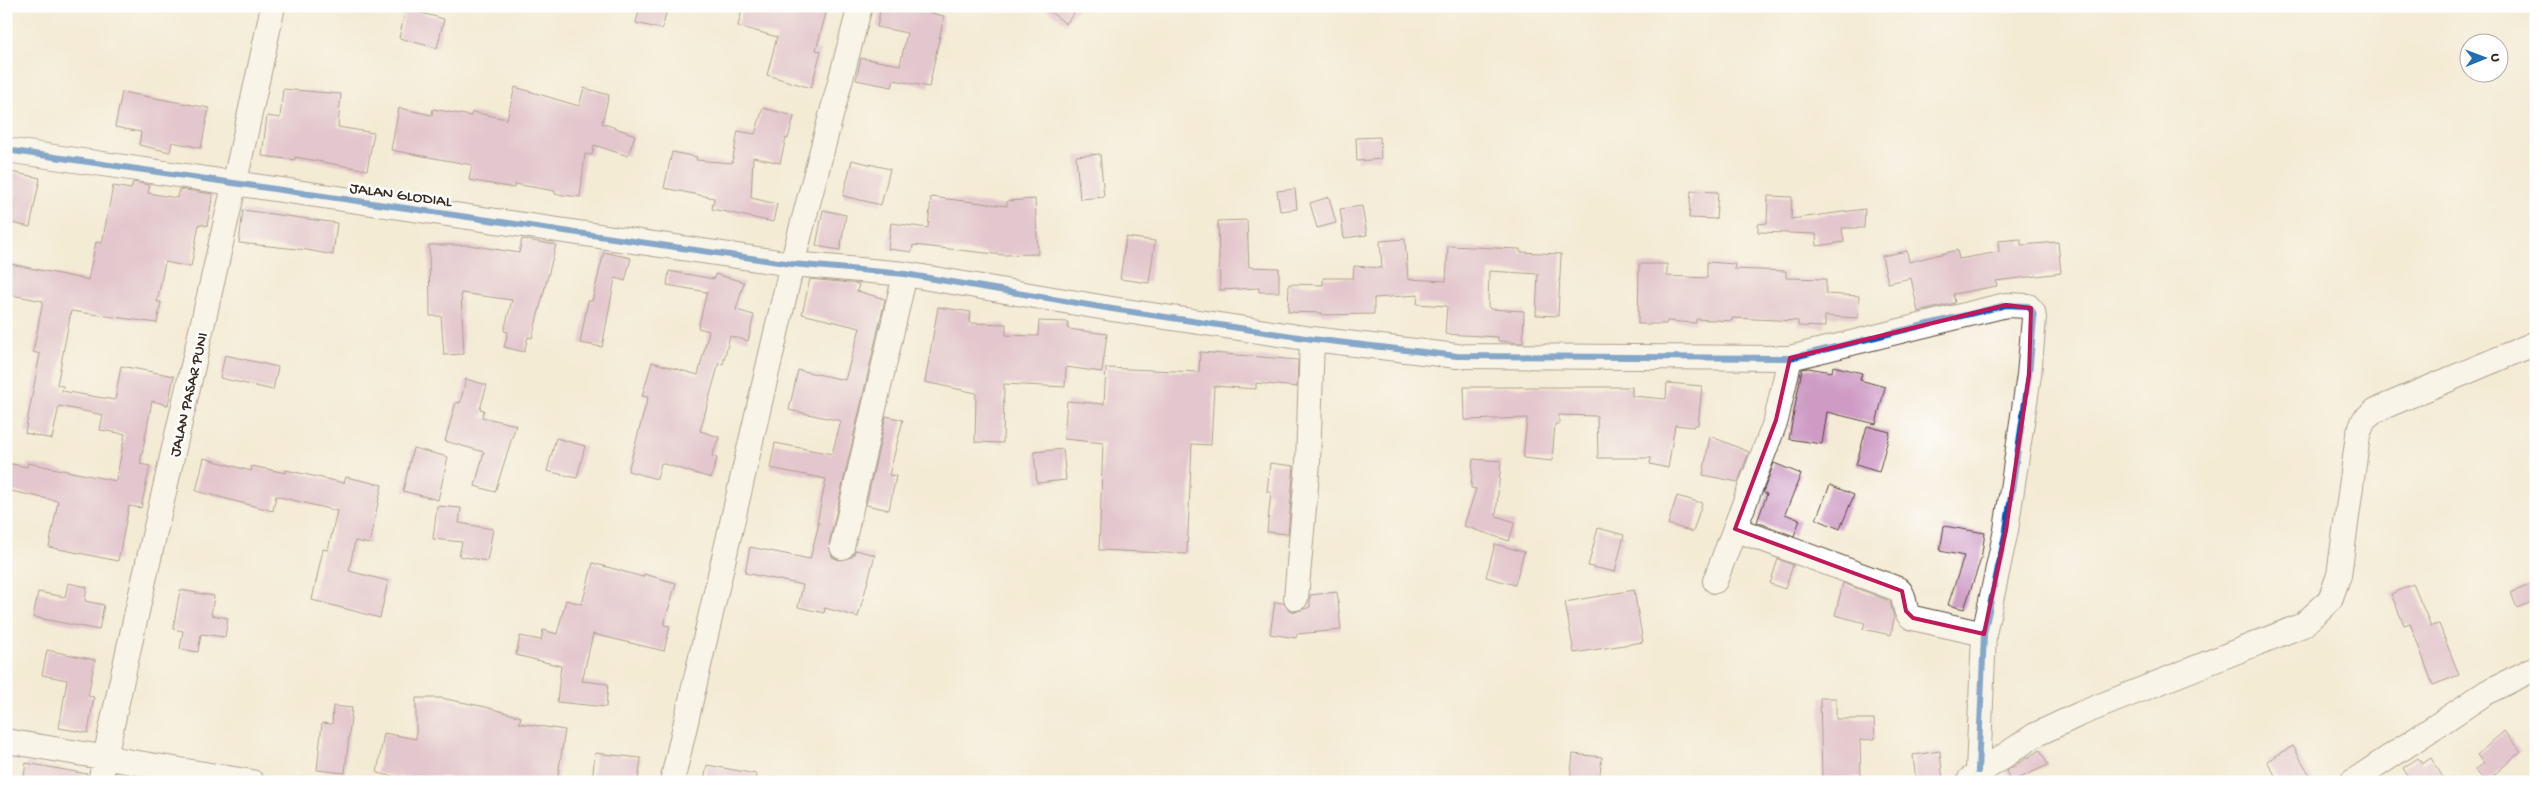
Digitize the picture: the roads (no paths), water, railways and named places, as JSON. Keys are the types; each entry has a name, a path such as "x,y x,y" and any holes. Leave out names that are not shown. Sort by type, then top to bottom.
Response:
{"street":[{"name":"JALAN PASAR PUNI","path":"100,782 177,434 236,182 273,6"},
{"path":"672,782 792,264 860,6"},
{"name":"JALAN GLODIAL","path":"6,150 792,264 905,274 1112,309 1312,339 1457,356 1790,358 2006,305 2031,308 2034,318 2028,384 2006,530 1984,634"},
{"path":"842,547 905,274"},
{"path":"1296,598 1308,462 1312,339"},
{"path":"1973,776 2035,735 2080,714 2303,625 2330,600 2340,575 2358,435 2364,420 2376,410 2536,343"},
{"path":"1714,581 1776,420 1790,358"},
{"path":"1735,529 1898,589 1902,592 1906,611 1913,618 1984,634 1979,748 1973,776"},
{"path":"2352,782 2487,692 2536,668"},
{"path":"6,741 252,782"}]}
